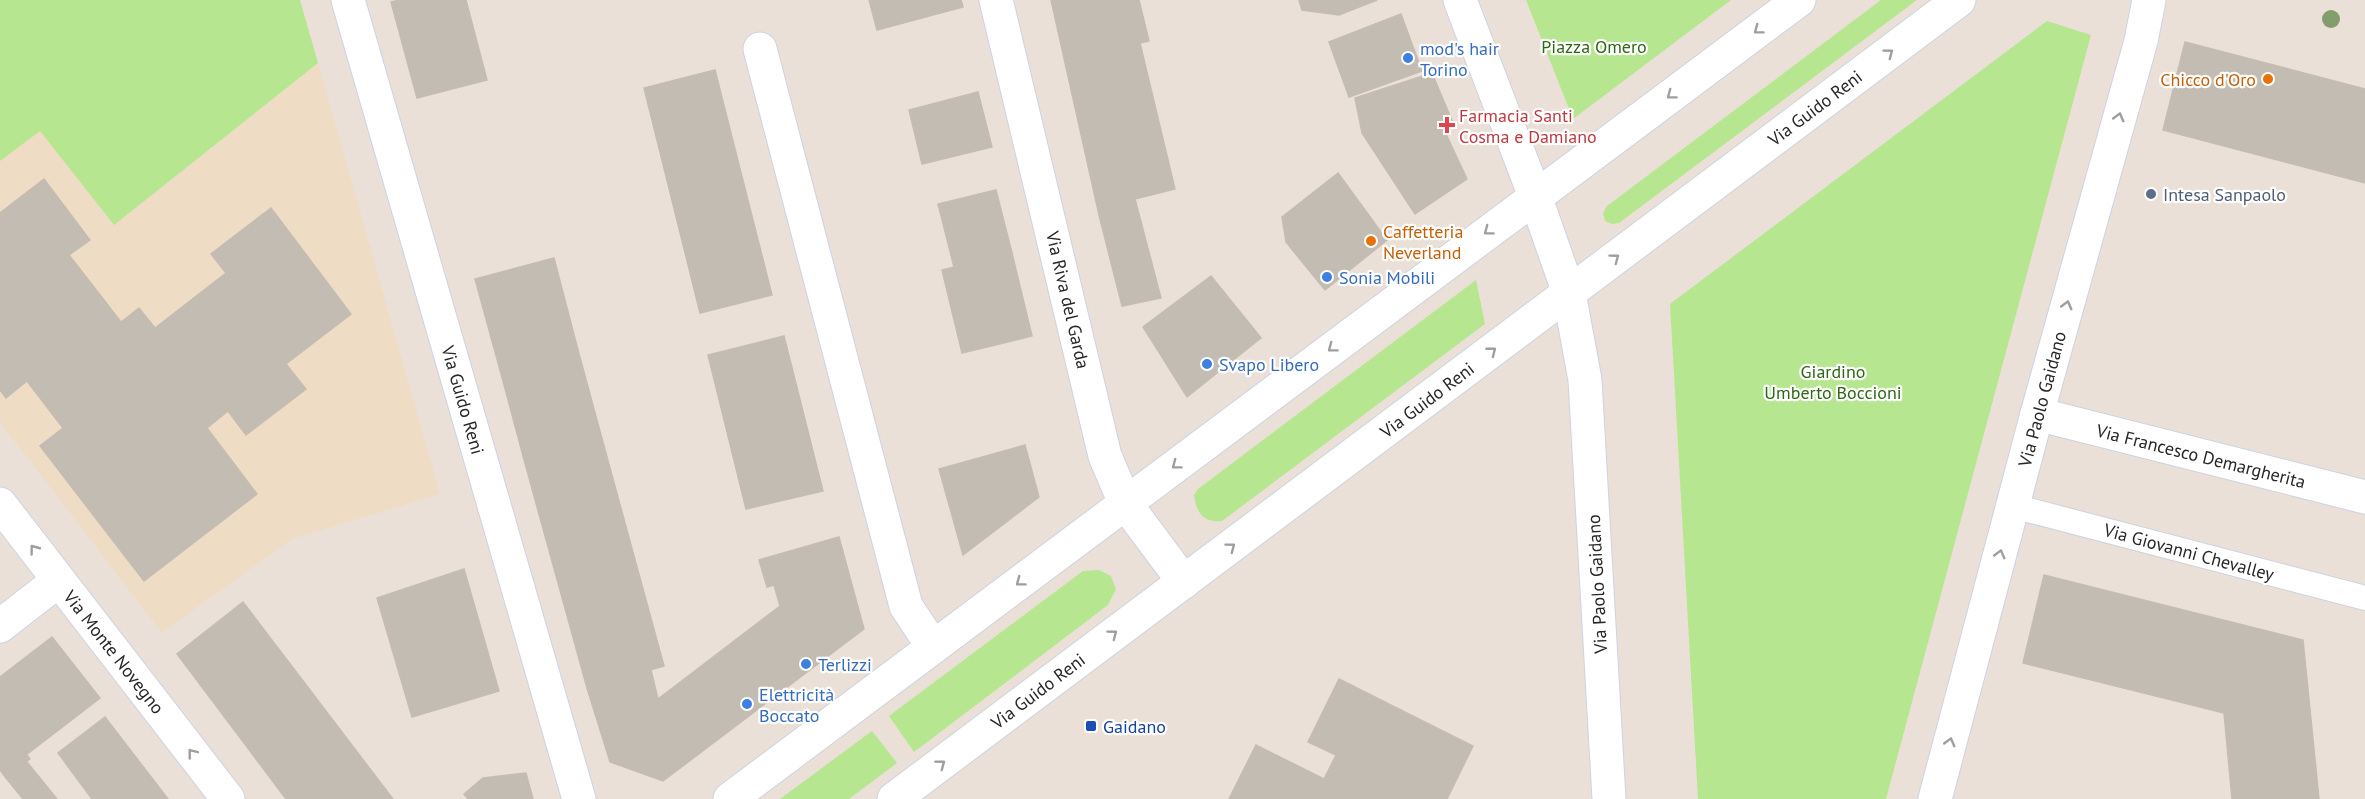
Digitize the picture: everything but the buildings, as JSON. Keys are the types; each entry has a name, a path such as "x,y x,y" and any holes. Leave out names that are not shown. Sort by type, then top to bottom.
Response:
{"street":[{"name":"Via Guido Reni","path":"348,0 579,799"},
{"name":"Via Riva del Garda","path":"996,0 1106,456 1125,502 1184,582"},
{"path":"1460,0 1535,196"},
{"path":"730,799 1799,0"},
{"name":"Via Guido Reni","path":"894,799 1959,0"},
{"name":"Via Paolo Gaidano","path":"1935,799 2149,0"},
{"path":"760,49 906,606 933,647"},
{"name":"Via Paolo Gaidano","path":"1535,196 1569,293 1585,380 1609,799"},
{"name":"Via Francesco Demargherita","path":"2037,414 2365,497"},
{"name":"Via Monte Novegno","path":"0,504 228,799"},
{"path":"0,627 58,581"}],"lane":[{"name":"Via Giovanni Chevalley","path":"2013,506 2365,598"}],"shaded area":[{"path":"318,63 440,494 292,539 162,633 0,422 0,161 40,131 114,225"}],"green space":[{"path":"0,0 300,0 318,63 114,225 40,131 0,161"},
{"name":"Piazza Omero","path":"1526,0 1731,0 1573,119"},
{"path":"1881,0 1917,0 1619,223 1612,224 1605,221 1603,213 1607,206"},
{"name":"Giardino Umberto Boccioni","path":"2047,21 2091,35 1886,799 1698,799 1670,304"},
{"path":"1476,280 1485,324 1222,521 1210,520 1202,516 1194,495 1198,489"},
{"path":"1099,570 1111,576 1116,589 1108,605 914,752 889,716 1083,571"},
{"path":"872,731 897,763 849,799 780,799"}],"place":[{"name":"mod's hair Torino","path":"1408,58"},
{"name":"Chicco d'Oro","path":"2268,79"},
{"name":"Farmacia Santi Cosma e Damiano","path":"1447,125"},
{"name":"Intesa Sanpaolo","path":"2151,194"},
{"name":"Caffetteria Neverland","path":"1371,241"},
{"name":"Sonia Mobili","path":"1327,277"},
{"name":"Svapo Libero","path":"1207,364"},
{"name":"Terlizzi","path":"806,664"},
{"name":"Elettricità Boccato","path":"747,704"},
{"name":"Gaidano","path":"1091,726"}]}
